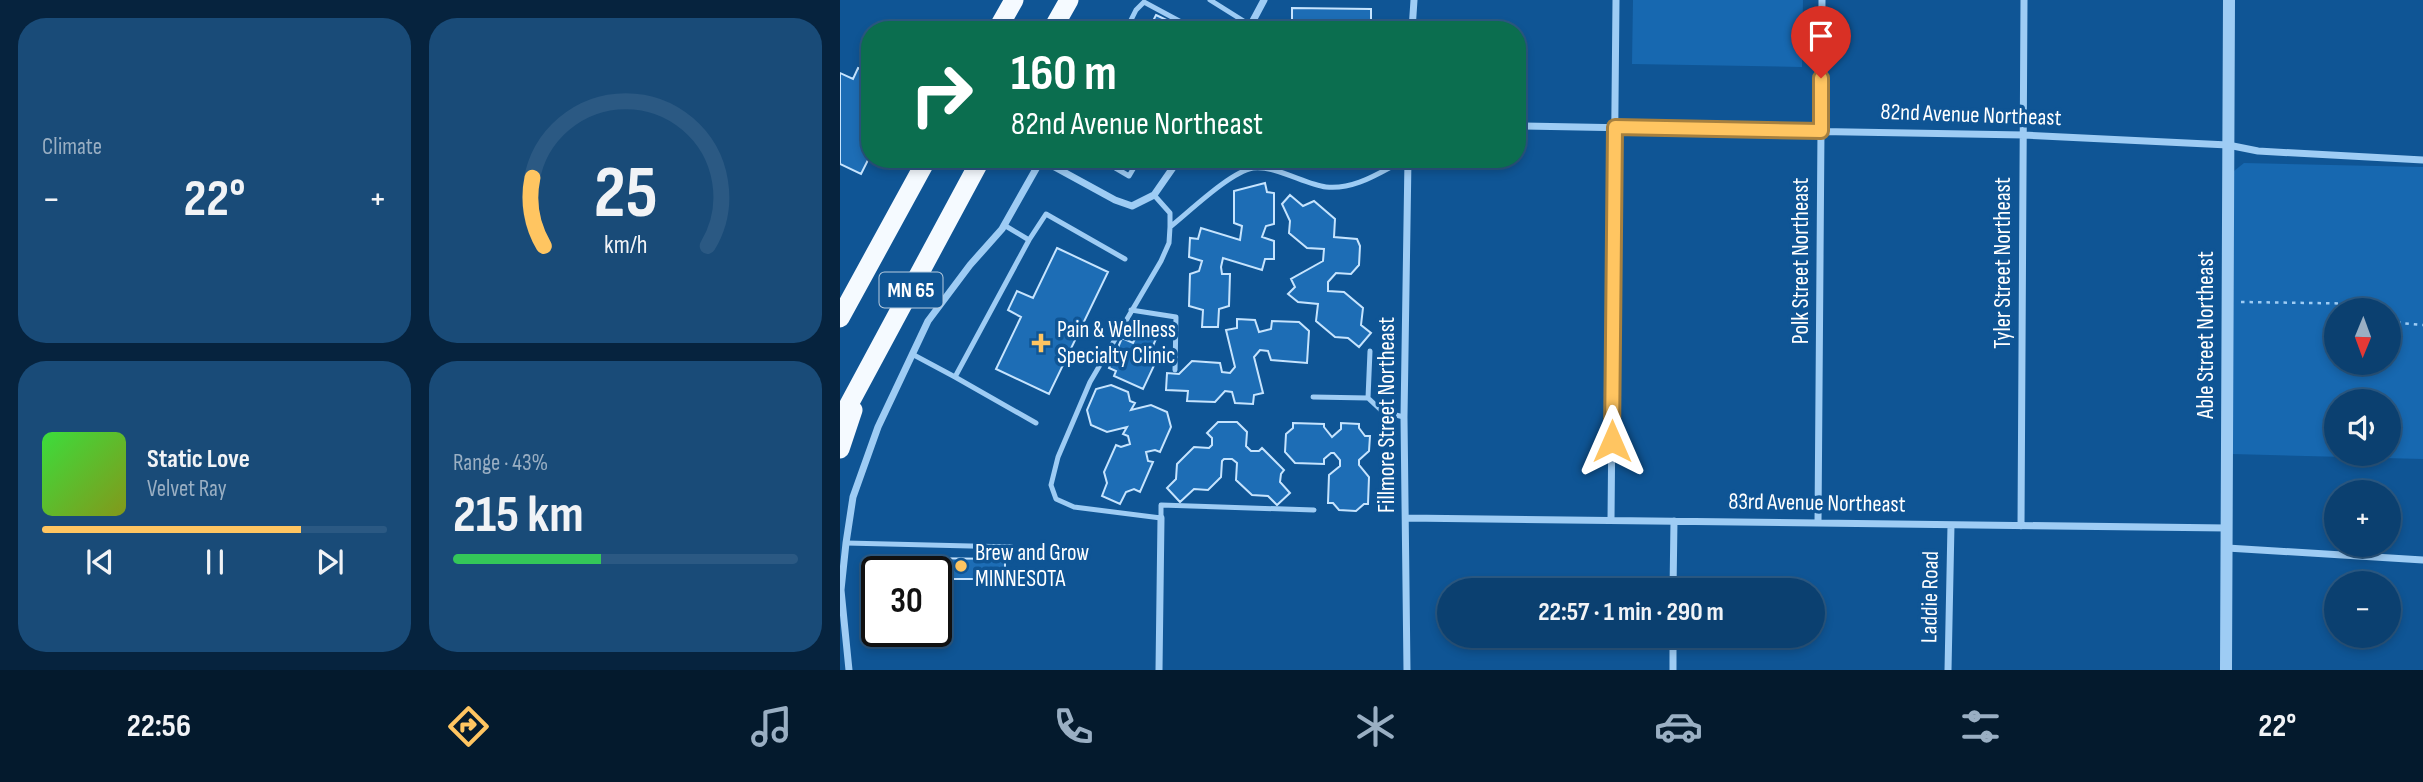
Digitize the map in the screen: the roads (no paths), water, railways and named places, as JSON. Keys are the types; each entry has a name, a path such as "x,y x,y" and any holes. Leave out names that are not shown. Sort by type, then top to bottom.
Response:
{"highway":[{"path":"1002,21 1014,0"},
{"path":"1057,21 1069,0"},
{"name":"MN 65","path":"840,318 922,168"},
{"name":"MN 65","path":"840,421 976,168"},
{"path":"840,449 862,381"}],"street":[{"path":"1252,21 1264,0"},
{"path":"1412,21 1413,0"},
{"path":"1611,520 1616,0"},
{"name":"Polk Street Northeast","path":"1818,523 1822,0"},
{"name":"Tyler Street Northeast","path":"2021,526 2025,0"},
{"name":"Able Street Northeast","path":"2226,670 2229,0"},
{"name":"82nd Avenue Northeast","path":"1526,127 2024,135 2228,145 2258,151 2423,160"},
{"path":"849,670 841,590 846,543 853,497 878,427 928,321 1004,225 1036,168"},
{"path":"1062,168 1115,201 1132,206 1154,195 1174,168"},
{"name":"Fillmore Street Northeast","path":"1407,168 1404,417 1407,670"},
{"path":"1159,670 1161,518"},
{"name":"83rd Avenue Northeast","path":"1406,518 2227,528"},
{"path":"1673,578 1674,521"},
{"name":"Laddie Road","path":"1948,670 1951,524"},
{"path":"2227,548 2423,561"},
{"path":"1673,648 1673,670"}],"lane":[{"path":"1210,0 1240,21"},
{"path":"1130,21 1144,2 1179,21"},
{"path":"1115,168 1129,176 1134,168"},
{"path":"1170,227 1229,179 1253,168 1290,174 1325,187 1357,185 1390,168"},
{"path":"1154,195 1170,213 1168,243 1161,261 1090,382 1058,457 1051,485 1056,499 1074,507 1161,518 1161,505 1314,510"},
{"path":"955,377 1029,240 1046,214 1125,259"},
{"path":"1004,225 1029,240"},
{"path":"1131,310 1176,317 1175,370"},
{"path":"1368,398 1370,351"},
{"path":"912,354 1037,423"},
{"path":"1313,397 1368,398 1383,412 1404,417"},
{"path":"846,543 1012,547"}],"place":[{"name":"Pain & Wellness Specialty Clinic","path":"1041,343"},
{"name":"Brew and Grow MINNESOTA","path":"961,566"}]}
